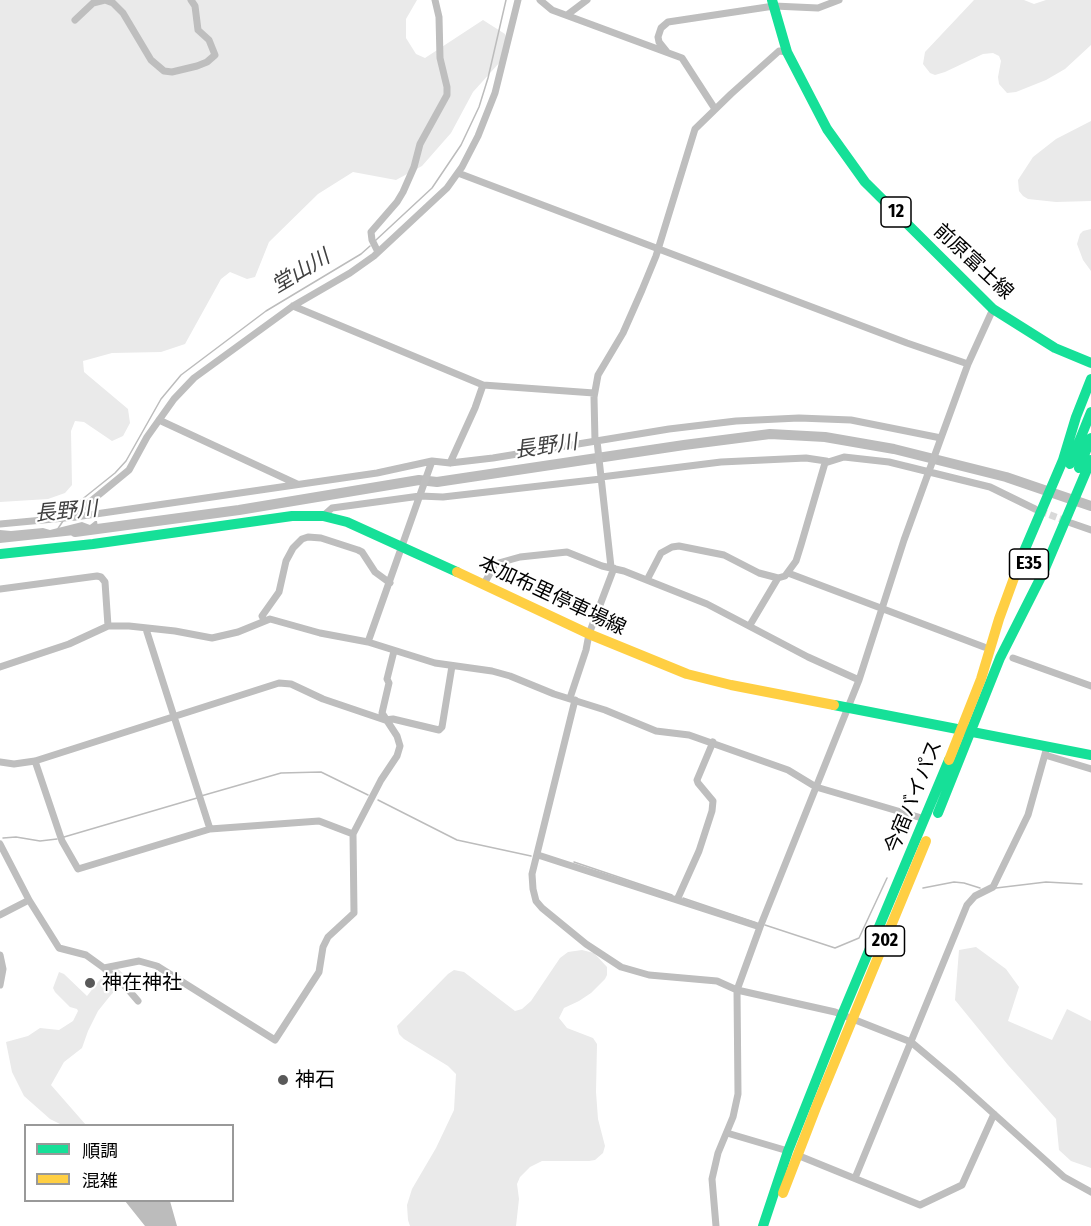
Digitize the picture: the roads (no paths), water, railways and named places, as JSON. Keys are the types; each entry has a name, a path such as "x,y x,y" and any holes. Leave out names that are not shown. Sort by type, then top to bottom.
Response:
{"main road":[{"name":"前原富士線","path":"773,3 787,51 827,129 866,182 993,309 1048,344 1091,363"},
{"name":"今宿バイパス","path":"772,1226 793,1153 842,1014 925,819 1000,658 1043,573 1055,512 1068,480 1076,417 1091,379"},
{"path":"1068,480 1091,412"},
{"path":"1068,480 1091,438"},
{"name":"今宿バイパス","path":"763,1226 853,1019 965,732 999,619 1021,559 1055,512 1068,480 1091,460"},
{"name":"E35","path":"1011,623 1055,512"},
{"name":"本加布里停車場線","path":"0,554 93,544 283,517 323,516 347,522 589,634 687,674 1046,751 1091,755"},
{"path":"1000,658 1011,623"},
{"path":"981,679 1011,623"}],"street":[{"path":"75,20 93,3 105,0 113,3 123,13 151,60 158,68 172,72 207,62 215,54 209,40 198,30 195,6 191,0"},
{"path":"378,252 371,232 403,192 414,167 420,144 447,95 440,58 439,17 435,0"},
{"path":"75,517 86,505 129,470 159,420 179,393 194,378 292,306 350,273 378,252 428,208 458,173 478,136 495,93 518,0"},
{"path":"540,0 552,10 682,58 715,109"},
{"path":"567,15 587,0"},
{"path":"667,52 658,37 661,28 668,22 773,3 818,9 839,0"},
{"path":"787,51 779,51 698,124 692,136 658,249 634,311 598,375 594,393 596,442 613,567 589,634 572,699 532,874 536,901 600,955 636,973 717,981 737,990 842,1014 911,1042 1064,1177 1091,1192"},
{"path":"458,173 968,364"},
{"path":"292,306 483,384 594,393"},
{"path":"716,1226 712,1179 718,1153 727,1133 738,1094 737,990 859,680 929,470 968,364 993,309"},
{"path":"450,463 475,408 483,384"},
{"path":"0,524 75,517 704,425 799,418 851,420 941,438"},
{"path":"159,420 297,484"},
{"path":"825,463 844,457 889,462 929,470 990,487 1055,512 1091,530"},
{"path":"323,516 332,508 420,495 442,497 730,461 806,459 826,461 825,463"},
{"path":"647,580 658,555 664,550 679,546 724,555 759,573 782,578 788,573 801,545 825,463"},
{"path":"368,642 431,464"},
{"path":"264,620 262,616 279,592 286,561 292,548 302,539 321,538 358,550 362,552 375,572 390,582"},
{"path":"484,584 495,564 520,557 567,552 602,566 613,567 707,604 808,657 859,680"},
{"path":"788,573 984,647"},
{"path":"0,589 101,577 105,582 108,626"},
{"path":"750,625 778,578"},
{"path":"0,667 69,644 108,626 175,631 212,638 238,632 270,619 320,633 368,642 452,666 492,671 605,710 656,731 689,735 712,742 788,770 816,787 925,819"},
{"path":"146,629 210,829"},
{"path":"104,968 139,961 157,966 275,1040 319,972 322,947 328,937 354,912 353,834 381,780 397,756 400,746 397,736 385,720 383,706 394,651"},
{"path":"1013,658 1091,686"},
{"path":"0,762 14,764 35,761 279,683 291,684 322,699 385,720 393,719 439,730 442,727 452,666"},
{"path":"677,900 699,851 712,811 713,801 698,780 712,742"},
{"path":"855,1178 967,905 975,896 993,886 1028,815 1046,751 1091,769"},
{"path":"35,761 62,841 78,869 210,829 319,821 353,834"},
{"path":"0,844 29,900 59,948 86,955 126,987 138,1001"},
{"path":"538,855 760,927"},
{"path":"0,915 29,900"},
{"path":"0,955 3,969 0,985"},
{"path":"727,1133 793,1153 920,1205 962,1185 994,1114"}],"waterway":[{"name":"堂山川","path":"376,240 432,188 461,145 479,107 506,0"},
{"name":"堂山川","path":"67,515 126,461 161,399 181,375 266,311 361,254 370,246"},
{"name":"長野川","path":"75,532 239,510 419,480 437,482 770,434 825,437 894,449 1006,477 1091,506"},
{"name":"堂山川","path":"57,530 63,521"},
{"path":"201,796 281,773 321,772 368,795"},
{"path":"64,837 197,798"},
{"path":"378,800 457,840 531,856"},
{"path":"3,838 16,837 40,841 57,839"},
{"path":"574,862 672,895"},
{"path":"765,925 835,948 859,938 887,878"},
{"path":"923,888 954,882 980,888"},
{"path":"996,888 1046,882 1082,884"},
{"path":"683,898 757,923"}],"tunnel":[{"path":"1040,511 1066,521"}],"place":[{"name":"神在神社","path":"90,983"},
{"name":"神石","path":"283,1080"}]}
